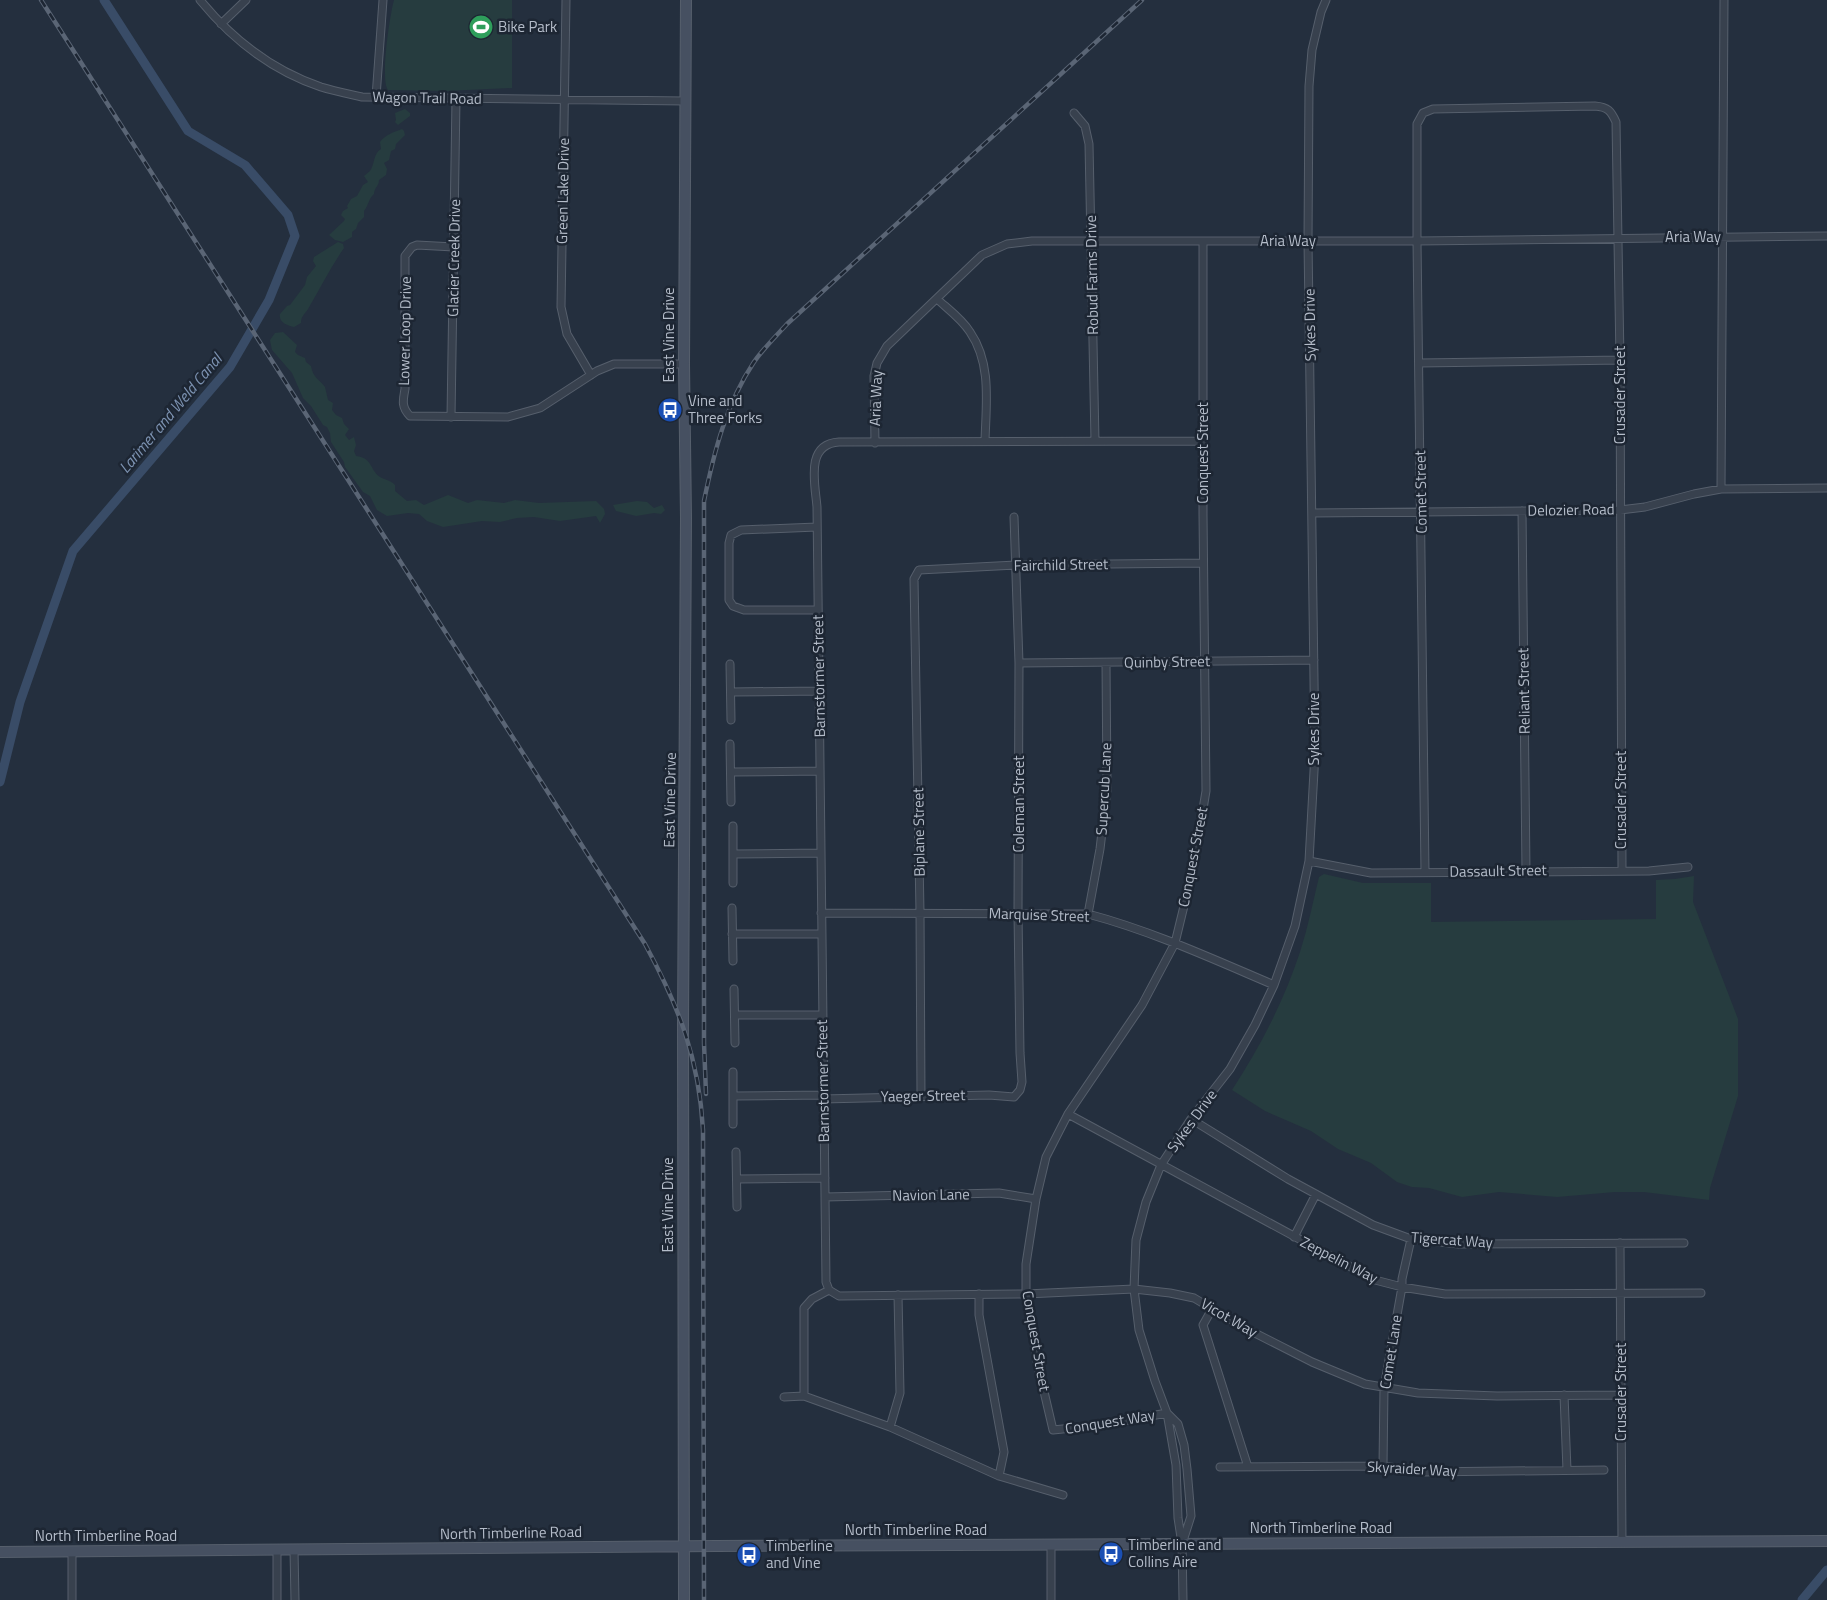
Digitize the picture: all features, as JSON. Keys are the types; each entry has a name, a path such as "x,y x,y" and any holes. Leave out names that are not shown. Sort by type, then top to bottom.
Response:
{"main road":[{"name":"East Vine Drive","path":"684,1600 683,1024 686,527 684,364 686,0"},
{"name":"North Timberline Road","path":"0,1552 684,1546 1827,1541"}],"street":[{"name":"Wagon Trail Road","path":"200,0 221,24 259,56 321,87 362,97 685,101"},
{"path":"221,24 246,0"},
{"path":"376,97 383,0"},
{"name":"Green Lake Drive","path":"566,0 561,307 567,334 591,376"},
{"name":"Sykes Drive","path":"1167,1413 1139,1330 1134,1289 1136,1240 1146,1202 1161,1165 1190,1120 1230,1070 1255,1026 1274,985 1295,926 1309,861 1315,753 1308,241 1309,86 1312,50 1321,12 1326,0"},
{"path":"1721,489 1724,0"},
{"name":"Glacier Creek Drive","path":"451,417 456,99"},
{"name":"Crusader Street","path":"1422,113 1445,108 1595,106 1604,107 1611,111 1616,122 1620,360 1622,870"},
{"name":"Robud Farms Drive","path":"1074,113 1085,126 1090,144 1095,441"},
{"name":"Comet Street","path":"1422,113 1417,124 1416,140 1425,872"},
{"name":"Aria Way","path":"875,443 874,376 877,363 887,346 982,255 1007,244 1032,241 1417,241 1827,236"},
{"name":"Conquest Street","path":"1053,1430 1038,1366 1026,1294 1026,1264 1036,1198 1046,1157 1068,1114 1142,1005 1175,943 1192,869 1206,791 1202,242"},
{"name":"Lower Loop Drive","path":"451,417 410,416 405,412 403,399 405,389 405,256 412,247 417,245 454,247"},
{"path":"937,299 970,331 981,354 986,376 985,441"},
{"path":"1419,363 1620,360"},
{"path":"451,417 505,417 527,413 540,408 614,364 684,364"},
{"name":"Barnstormer Street","path":"829,1290 826,1282 817,527 814,463 821,447 828,442 1203,441"},
{"name":"Delozier Road","path":"1312,513 1620,510 1645,507 1721,489 1827,488"},
{"name":"Reliant Street","path":"1522,511 1526,871"},
{"name":"Coleman Street","path":"1014,517 1019,663 1018,913 1022,1082 1020,1090"},
{"path":"817,527 741,530 731,535 729,543 729,600 733,606 744,610 818,610"},
{"name":"Fairchild Street","path":"919,570 1016,565 1203,563"},
{"name":"Biplane Street","path":"919,570 914,579 921,1096"},
{"name":"Quinby Street","path":"1019,663 1314,660"},
{"name":"Supercub Lane","path":"1088,914 1100,850 1107,789 1106,663"},
{"path":"730,664 731,720"},
{"path":"730,692 819,691"},
{"path":"730,744 731,802"},
{"path":"730,772 820,771"},
{"path":"733,826 733,883"},
{"path":"733,854 821,853"},
{"name":"Dassault Street","path":"1309,861 1371,873 1649,870 1688,867"},
{"path":"732,908 733,961"},
{"name":"Marquise Street","path":"821,913 1088,914 1119,922 1175,943 1274,985"},
{"path":"732,934 822,934"},
{"path":"734,989 735,1043"},
{"path":"735,1016 823,1015"},
{"path":"733,1072 734,1124"},
{"name":"Yaeger Street","path":"734,1096 1014,1097 1020,1090"},
{"name":"Zeppelin Way","path":"1068,1114 1375,1280 1444,1294 1701,1294"},
{"name":"Tigercat Way","path":"1190,1120 1373,1225 1411,1240 1460,1244 1684,1243"},
{"path":"736,1152 737,1207"},
{"path":"737,1179 825,1178"},
{"name":"Navion Lane","path":"825,1197 999,1193 1036,1198"},
{"path":"1294,1237 1316,1194"},
{"name":"Comet Lane","path":"1383,1466 1384,1388 1402,1279 1411,1240"},
{"name":"Crusader Street","path":"1620,1243 1622,1542"},
{"name":"Vicot Way","path":"829,1290 839,1296 1026,1294 1134,1289 1170,1293 1194,1298 1243,1327 1312,1362 1365,1384 1418,1393 1621,1395"},
{"path":"804,1396 804,1308 812,1299 829,1290"},
{"path":"979,1294 979,1316 1004,1452 999,1476"},
{"path":"890,1427 900,1392 898,1295"},
{"path":"1212,1309 1204,1325 1248,1467"},
{"path":"1564,1395 1567,1470"},
{"path":"784,1397 804,1396 890,1427 999,1476 1063,1495"},
{"path":"1167,1413 1178,1424 1184,1444 1188,1469 1191,1516 1182,1544"},
{"path":"1167,1413 1176,1465 1178,1518 1182,1544 1183,1600"},
{"name":"Conquest Way","path":"1053,1430 1101,1425 1167,1413"},
{"name":"Skyraider Way","path":"1220,1468 1383,1466 1423,1472 1604,1470"},
{"path":"1051,1545 1051,1600"},
{"path":"277,1550 277,1600"},
{"path":"294,1550 295,1600"},
{"path":"72,1551 72,1600"}],"green space":[{"path":"394,0 512,0 512,88 445,91 388,90 385,61"},
{"path":"405,109 410,113 410,116 398,125 395,122 395,113"},
{"path":"402,129 405,135 396,144 395,149 391,151 389,160 384,163 387,169 386,175 379,180 374,194 364,211 364,217 352,232 352,237 343,242 335,240 329,235 344,221 345,219 341,215 343,211 348,208 347,206 351,199 357,196 363,185 368,182 364,176 370,171 378,151 381,149 380,142 387,136"},
{"path":"338,242 343,244 344,248 302,317 301,323 294,327 284,323 280,319 280,314 290,305 305,285 307,277 316,266 313,261 314,257"},
{"path":"283,332 297,345 295,352 305,358 315,376 325,387 328,400 333,403 332,410 342,418 344,424 349,429 345,435 349,440 354,437 356,456 368,461 380,477 393,483 395,491 407,501 416,500 424,505 448,495 468,503 477,500 504,503 515,500 539,503 596,501 604,509 605,514 600,523 596,516 560,521 534,517 500,522 482,521 443,527 427,521 419,514 408,513 387,516 377,510 370,496 363,492 345,467 344,462 331,442 327,427 323,425 311,406 303,398 292,373 272,350 270,340 275,333"},
{"path":"637,501 647,502 654,508 662,505 665,510 661,514 654,513 636,516 616,511 613,505"},
{"path":"1324,874 1363,883 1431,883 1431,922 1656,919 1656,880 1694,876 1693,902 1738,1019 1738,1096 1710,1188 1709,1200 1644,1192 1615,1192 1557,1197 1499,1192 1462,1197 1429,1188 1412,1187 1397,1182 1371,1163 1338,1149 1311,1131 1265,1111 1232,1090 1262,1040 1287,988 1303,943 1319,877"}],"waterway":[{"name":"Larimer and Weld Canal","path":"0,782 20,702 73,551 230,367 269,300 295,236 288,215 245,165 188,131 104,0"},
{"path":"1802,1600 1827,1570"}],"railway":[{"path":"41,0 645,944 668,990 692,1056 701,1104 703,1130 704,1600"},
{"path":"706,1094 704,1043 704,501 722,429 744,378 765,347 787,324 1142,0"}],"place":[{"name":"Bike Park","path":"481,27"},
{"name":"Vine and Three Forks","path":"670,410"},
{"name":"Timberline and Collins Aire","path":"1111,1554"},
{"name":"Timberline and Vine","path":"749,1555"}]}
